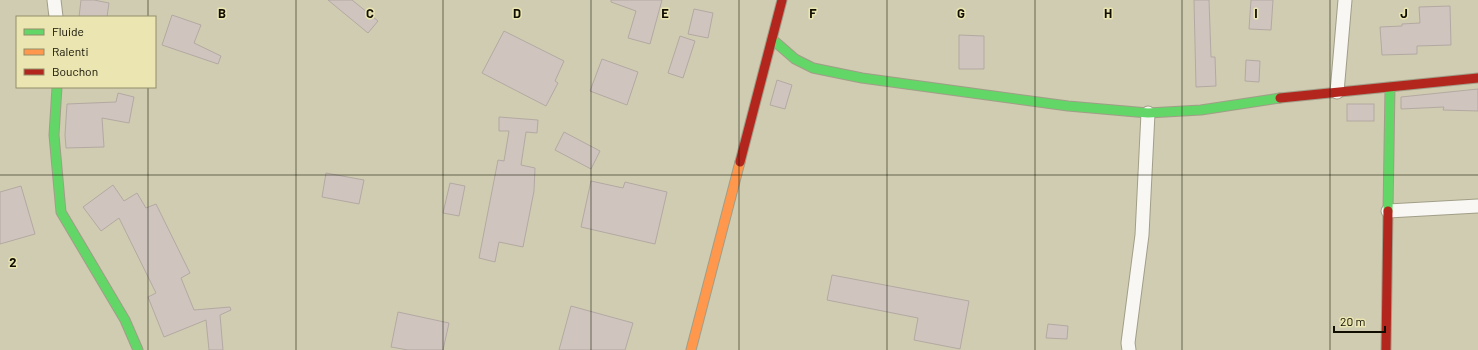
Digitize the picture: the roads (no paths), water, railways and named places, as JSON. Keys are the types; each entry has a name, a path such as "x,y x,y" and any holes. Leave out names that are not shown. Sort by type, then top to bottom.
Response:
{"street":[{"path":"54,0 56,16"},
{"path":"691,350 782,0"},
{"path":"1337,92 1345,0"},
{"path":"772,39 795,59 813,68 862,78 1068,106 1148,112 1201,110 1281,98 1478,78"},
{"path":"1386,350 1390,87"},
{"path":"57,88 54,135 62,212 125,320 138,350"},
{"path":"1129,350 1128,343 1142,235 1148,112"},
{"path":"1388,211 1478,206"}]}
